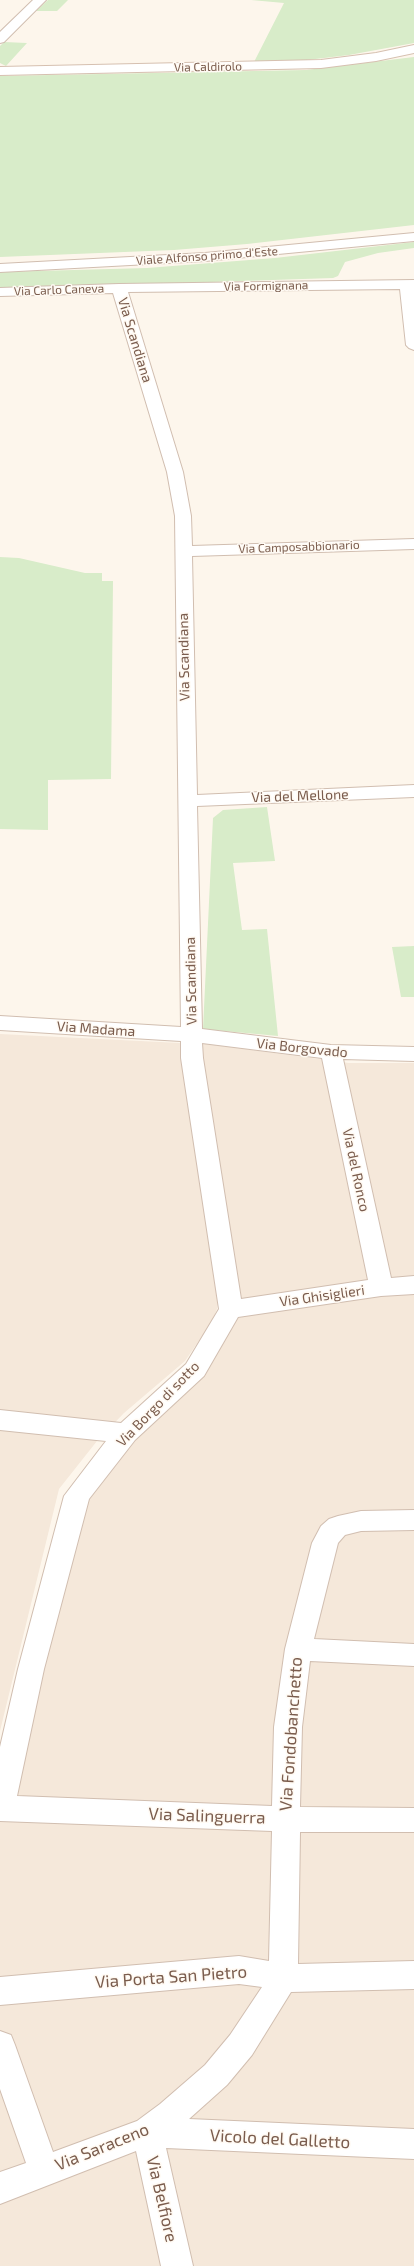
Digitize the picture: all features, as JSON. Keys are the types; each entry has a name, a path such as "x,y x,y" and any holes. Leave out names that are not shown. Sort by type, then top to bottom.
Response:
{"street":[{"path":"0,39 40,0"},
{"name":"Via Caldirolo","path":"0,70 308,64 345,62 414,49"},
{"name":"Viale Alfonso primo d'Este","path":"0,268 220,256 414,237"},
{"path":"410,284 414,345"},
{"name":"Via Formignana","path":"119,288 410,284"},
{"name":"Via Carlo Caneva","path":"0,292 119,288"},
{"name":"Via Scandiana","path":"119,288 175,472 183,516 191,1035"},
{"name":"Via Camposabbionario","path":"183,551 414,544"},
{"name":"Via del Mellone","path":"187,801 414,791"},
{"name":"Via Madama","path":"0,1023 191,1035"},
{"path":"191,1035 192,1058 231,1309"},
{"name":"Via Borgovado","path":"191,1035 331,1052 414,1054"},
{"name":"Via del Ronco","path":"331,1052 382,1287"},
{"name":"Via Ghisiglieri","path":"231,1309 382,1287 414,1285"},
{"name":"Via Borgo di sotto","path":"0,1809 31,1669 77,1496 126,1433 195,1370 231,1309"},
{"path":"0,1420 126,1433"},
{"name":"Via Fondobanchetto","path":"283,1978 288,1727 298,1649 318,1567 330,1533 338,1526 349,1522 414,1520"},
{"path":"298,1649 414,1655"},
{"name":"Via Salinguerra","path":"0,1809 285,1819 414,1820"},
{"name":"Via Porta San Pietro","path":"0,1991 239,1970 253,1971 283,1978 414,1975"},
{"name":"Via Saraceno","path":"0,2188 147,2132 188,2101 229,2060 253,2028 283,1978"},
{"path":"0,2045 44,2171"},
{"name":"Vicolo del Galletto","path":"147,2132 414,2144"},
{"name":"Via Belfiore","path":"147,2132 177,2266"}],"shaded area":[{"path":"0,1034 180,1043 217,1292 217,1309 211,1323 185,1361 124,1413 97,1441 59,1489 0,1731"},
{"path":"199,1043 349,1063 414,1063 414,2266 0,2266 0,1816 84,1502 140,1430 231,1324"}],"green space":[{"path":"48,0 68,0 57,11 36,11"},
{"path":"251,0 414,0 414,43 349,55 307,60 254,62 284,3"},
{"path":"4,42 27,43 6,66 0,63 0,46"},
{"path":"414,57 414,225 247,244 174,250 0,257 0,76 306,70"},
{"path":"414,242 414,248 378,253 345,262 338,276 333,278 0,289 0,272 147,268 275,258"},
{"path":"0,557 19,558 85,573 102,573 102,581 113,581 111,779 48,780 48,830 0,829"},
{"path":"267,807 275,861 233,863 242,930 267,929 278,1036 203,1029 213,818 223,810"},
{"path":"414,946 414,997 401,997 392,947"}]}
